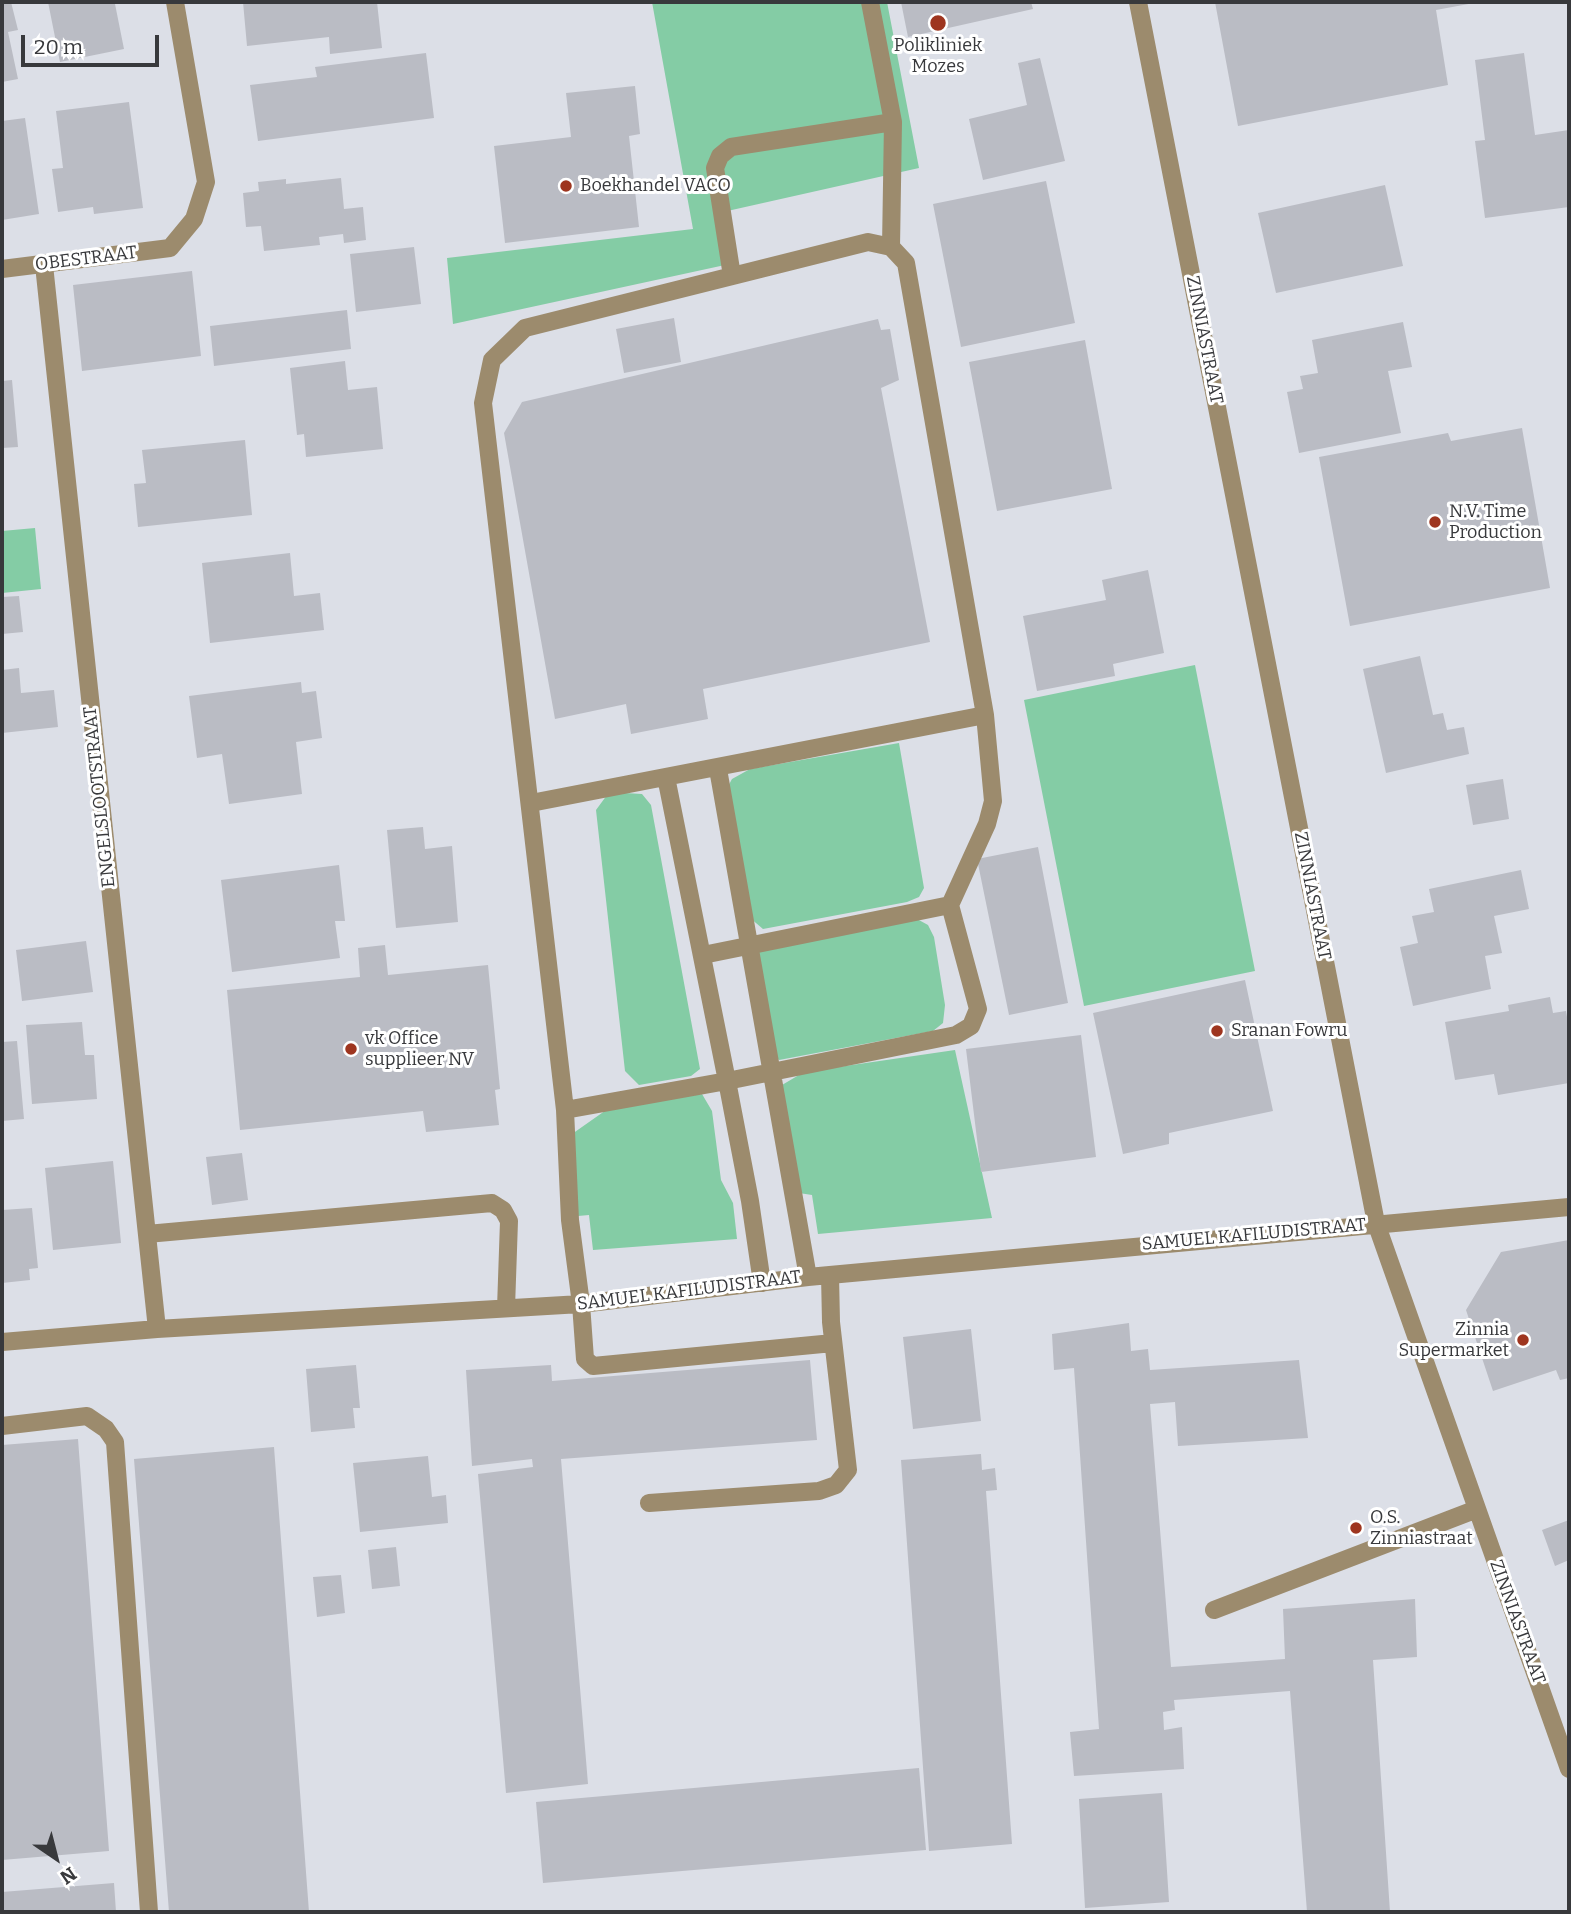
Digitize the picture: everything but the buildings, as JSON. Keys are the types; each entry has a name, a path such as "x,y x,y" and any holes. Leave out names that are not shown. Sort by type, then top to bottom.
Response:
{"street":[{"name":"OBESTRAAT","path":"2,269 170,248 194,219 206,182 175,2"},
{"path":"870,2 893,122 891,247"},
{"name":"ZINNIASTRAAT","path":"1138,2 1376,1223 1569,1769"},
{"path":"732,276 715,168 720,156 731,146 893,122"},
{"path":"565,1110 956,1035 971,1026 978,1009 950,905 987,824 993,801 985,715 906,263 891,247 868,242 525,328 492,360 483,403 565,1110 570,1220 585,1359 593,1366 833,1343"},
{"name":"ENGELSLOOTSTRAAT","path":"44,265 157,1329"},
{"path":"531,803 718,769 985,715"},
{"path":"718,769 808,1277"},
{"path":"666,777 750,1201 762,1283"},
{"path":"703,956 950,905"},
{"path":"147,1234 492,1203 503,1210 509,1221 506,1308"},
{"name":"SAMUEL KAFILUDISTRAAT","path":"2,1342 157,1329 581,1304 808,1277 1569,1207"},
{"path":"649,1503 819,1491 836,1485 848,1470 833,1343 830,1275"},
{"path":"2,1426 87,1416 106,1429 116,1442 149,1912"},
{"path":"1214,1610 1477,1509"}],"green space":[{"path":"652,2 887,2 919,168 714,214 725,265 453,324 447,258 693,229"},
{"path":"35,528 41,589 2,593 2,531"},
{"path":"1195,665 1255,971 1084,1006 1024,700"},
{"path":"899,743 924,888 919,897 907,902 763,929 749,917 724,794 732,779 750,769"},
{"path":"642,794 651,805 700,1069 691,1076 639,1085 625,1071 596,810 607,795"},
{"path":"917,919 928,925 934,937 945,1005 943,1023 933,1031 779,1060 772,1053 757,955 762,948"},
{"path":"955,1050 992,1218 818,1234 812,1195 799,1193 782,1085 804,1072"},
{"path":"702,1094 712,1111 721,1180 733,1203 737,1239 593,1250 589,1215 578,1216 572,1134 609,1108"}],"place":[{"name":"Polikliniek Mozes","path":"938,23"},
{"name":"Boekhandel VACO","path":"566,186"},
{"name":"N.V. Time Production","path":"1435,522"},
{"name":"Sranan Fowru","path":"1217,1031"},
{"name":"vk Office supplieer NV","path":"351,1049"},
{"name":"Zinnia Supermarket","path":"1523,1340"},
{"name":"O.S. Zinniastraat","path":"1356,1528"}]}
